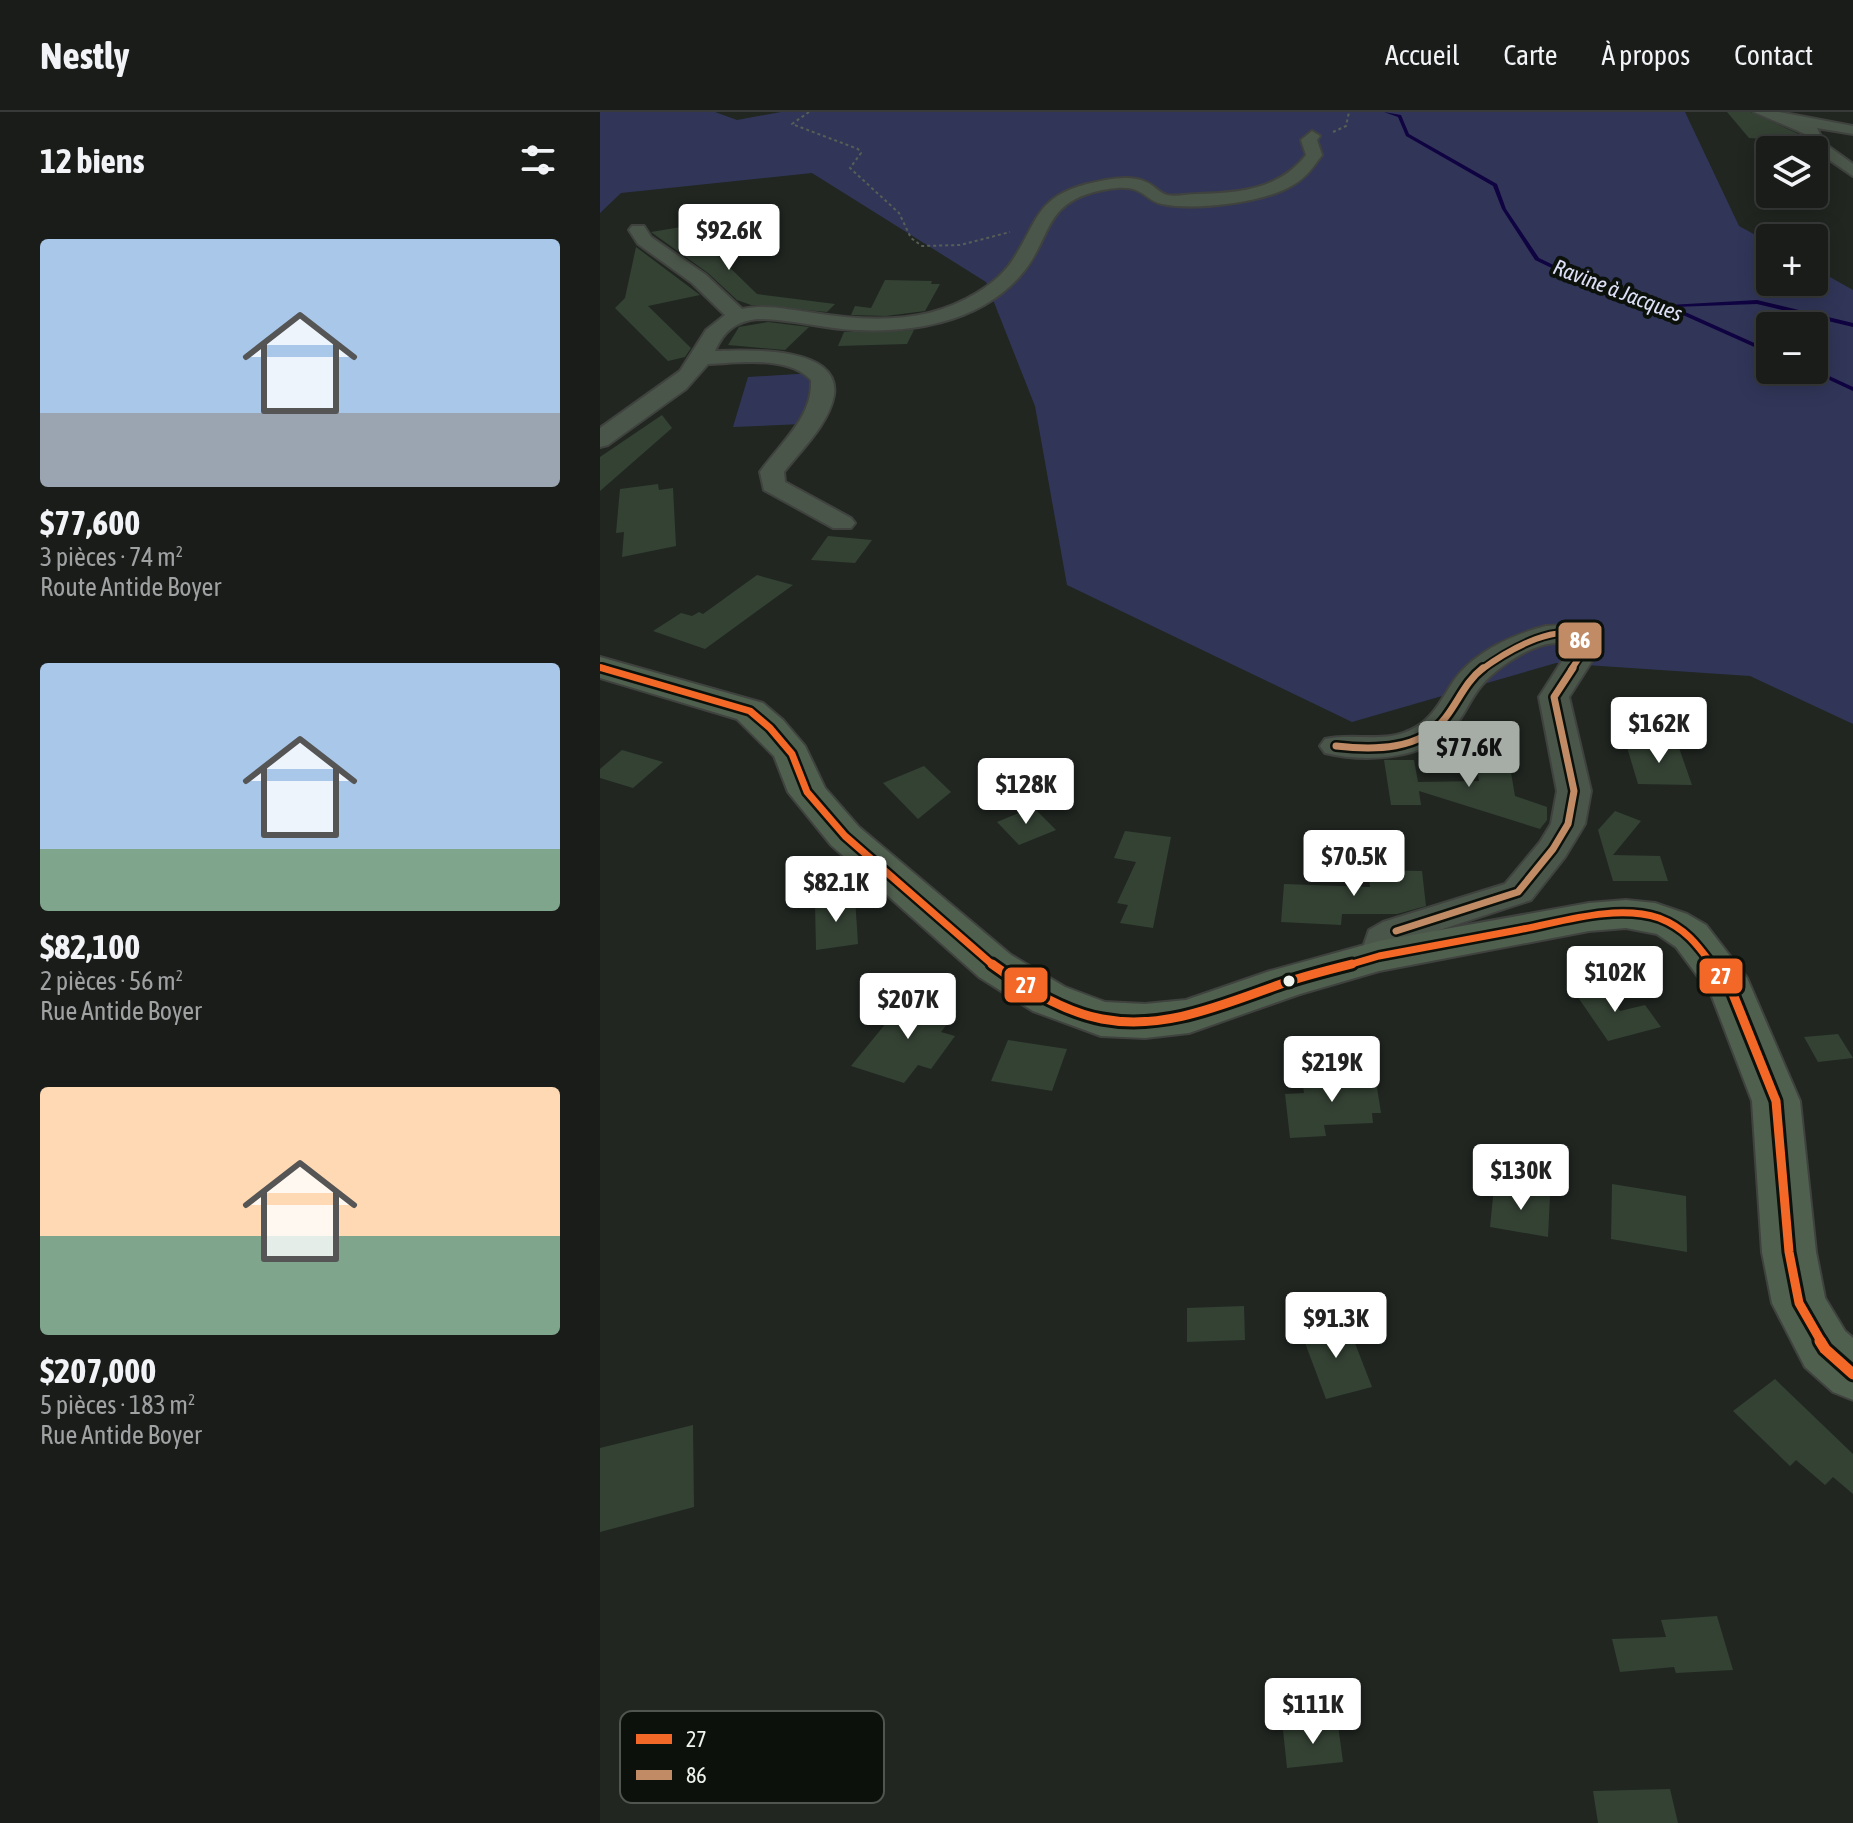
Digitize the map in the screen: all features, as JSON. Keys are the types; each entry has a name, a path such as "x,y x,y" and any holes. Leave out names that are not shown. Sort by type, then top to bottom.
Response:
{"main road":[{"path":"600,667 750,711 770,728 792,754 807,792 845,836 995,966 1049,999 1101,1019 1145,1021 1189,1016 1286,982 1379,956 1589,917 1626,914 1655,917 1691,936 1731,989 1776,1101 1789,1252 1799,1303 1825,1349 1853,1374"}],"street":[{"path":"1761,112 1853,130"},
{"path":"1778,114 1812,131 1817,145 1853,171"},
{"path":"600,440 689,374 715,329 738,316 778,313 871,324 928,319 950,313 988,291 1021,262 1039,226 1055,204 1104,186 1135,184 1155,198 1167,200 1265,192 1281,186 1310,161 1314,155 1309,140 1312,136"},
{"path":"638,230 644,240 699,279 738,316"},
{"path":"701,358 753,356 794,362 815,368 823,375 825,384 821,401 813,418 772,472 773,485 842,523"},
{"path":"1336,746 1363,749 1393,746 1419,738 1438,726 1471,677 1489,664 1542,637 1573,635 1582,642 1584,650 1554,697 1574,791 1568,824 1553,849 1518,892 1396,931 1382,939 1379,956"}],"path":[{"path":"809,112 792,124 858,149 861,153 850,168 880,201 897,211 909,237 917,245 928,249 947,248 1039,226"}],"shaded area":[{"path":"600,112 715,112 737,120 781,112 1685,112 1739,226 1756,235 1756,296 1828,296 1828,276 1853,290 1853,724 1750,676 1556,663 1352,722 1067,585 1035,406 986,282 812,173 621,193 600,213"},
{"path":"813,373 802,424 733,427 748,377"}],"building":[{"path":"1727,112 1751,112 1803,136 1756,136 1756,138 1749,138"},
{"path":"687,226 757,294 835,304 827,312 751,305 737,300 708,273 651,232"},
{"path":"636,247 700,295 648,306 691,348 685,357 668,361 615,308 625,298"},
{"path":"885,280 932,281 931,284 940,284 925,311 886,316 851,315 855,306 871,308"},
{"path":"768,322 809,327 785,350 728,345 739,327"},
{"path":"914,330 907,344 838,346 844,332"},
{"path":"662,415 672,428 600,491 600,457"},
{"path":"658,484 659,490 673,488 676,546 622,557 624,532 616,533 620,489"},
{"path":"828,536 872,540 855,563 811,560"},
{"path":"757,575 793,585 705,649 653,631 681,613 692,616 699,612 703,614"},
{"path":"1626,744 1678,745 1692,785 1638,784"},
{"path":"1474,748 1507,749 1515,796 1547,807 1547,820 1540,829 1419,791 1421,805 1391,805 1384,760 1414,760 1418,782 1479,781"},
{"path":"622,750 663,762 633,788 600,778 600,769"},
{"path":"924,766 951,792 918,819 883,783"},
{"path":"1033,807 1056,830 1019,845 997,822"},
{"path":"1615,811 1641,821 1613,855 1660,856 1668,881 1613,881 1598,830"},
{"path":"1125,831 1171,837 1153,928 1120,923 1128,905 1117,903 1136,862 1114,858"},
{"path":"1368,870 1422,871 1426,906 1397,914 1342,914 1341,925 1281,922 1284,884 1370,887"},
{"path":"855,897 858,944 816,950 815,903"},
{"path":"1600,983 1620,1011 1645,1005 1661,1027 1608,1041 1573,990"},
{"path":"909,995 957,1011 941,1032 955,1036 931,1069 918,1065 904,1083 851,1066"},
{"path":"1838,1034 1853,1058 1818,1062 1804,1037"},
{"path":"1008,1040 1067,1049 1052,1091 991,1081"},
{"path":"1375,1075 1381,1113 1372,1113 1373,1123 1324,1125 1326,1136 1290,1138 1285,1094 1304,1093 1302,1078"},
{"path":"1612,1184 1686,1196 1687,1252 1611,1239"},
{"path":"1494,1187 1550,1196 1548,1237 1490,1227"},
{"path":"1244,1306 1245,1340 1187,1342 1187,1308"},
{"path":"1346,1320 1372,1387 1326,1399 1301,1332"},
{"path":"1775,1379 1853,1454 1853,1494 1833,1477 1825,1485 1796,1460 1790,1466 1733,1411"},
{"path":"693,1425 694,1507 600,1532 600,1448"},
{"path":"1717,1616 1733,1670 1676,1673 1674,1667 1620,1672 1612,1639 1666,1637 1661,1620"},
{"path":"1338,1725 1343,1762 1287,1768 1283,1730"},
{"path":"1670,1789 1678,1823 1598,1823 1593,1791"}],"waterway":[{"name":"Ravine à Jacques","path":"1386,112 1400,116 1407,135 1495,185 1504,209 1537,259 1564,272 1667,306 1756,346"},
{"path":"1670,306 1757,302 1853,325"},
{"name":"Ravine à Jacques","path":"1828,378 1853,389"}],"transit line":[{"name":"86","path":"1336,746 1389,747 1426,735 1446,717 1469,681 1502,655 1546,635 1573,635 1582,642 1584,650 1554,697 1574,791 1568,824 1553,849 1518,892 1396,931"},
{"name":"27","path":"600,667 750,711 770,728 792,754 807,792 845,836 995,966 1049,999 1101,1019 1145,1021 1189,1016 1286,982 1379,956 1589,917 1626,914 1655,917 1672,924 1691,936 1731,989 1776,1101 1789,1252 1799,1303 1825,1349 1853,1374"}]}
